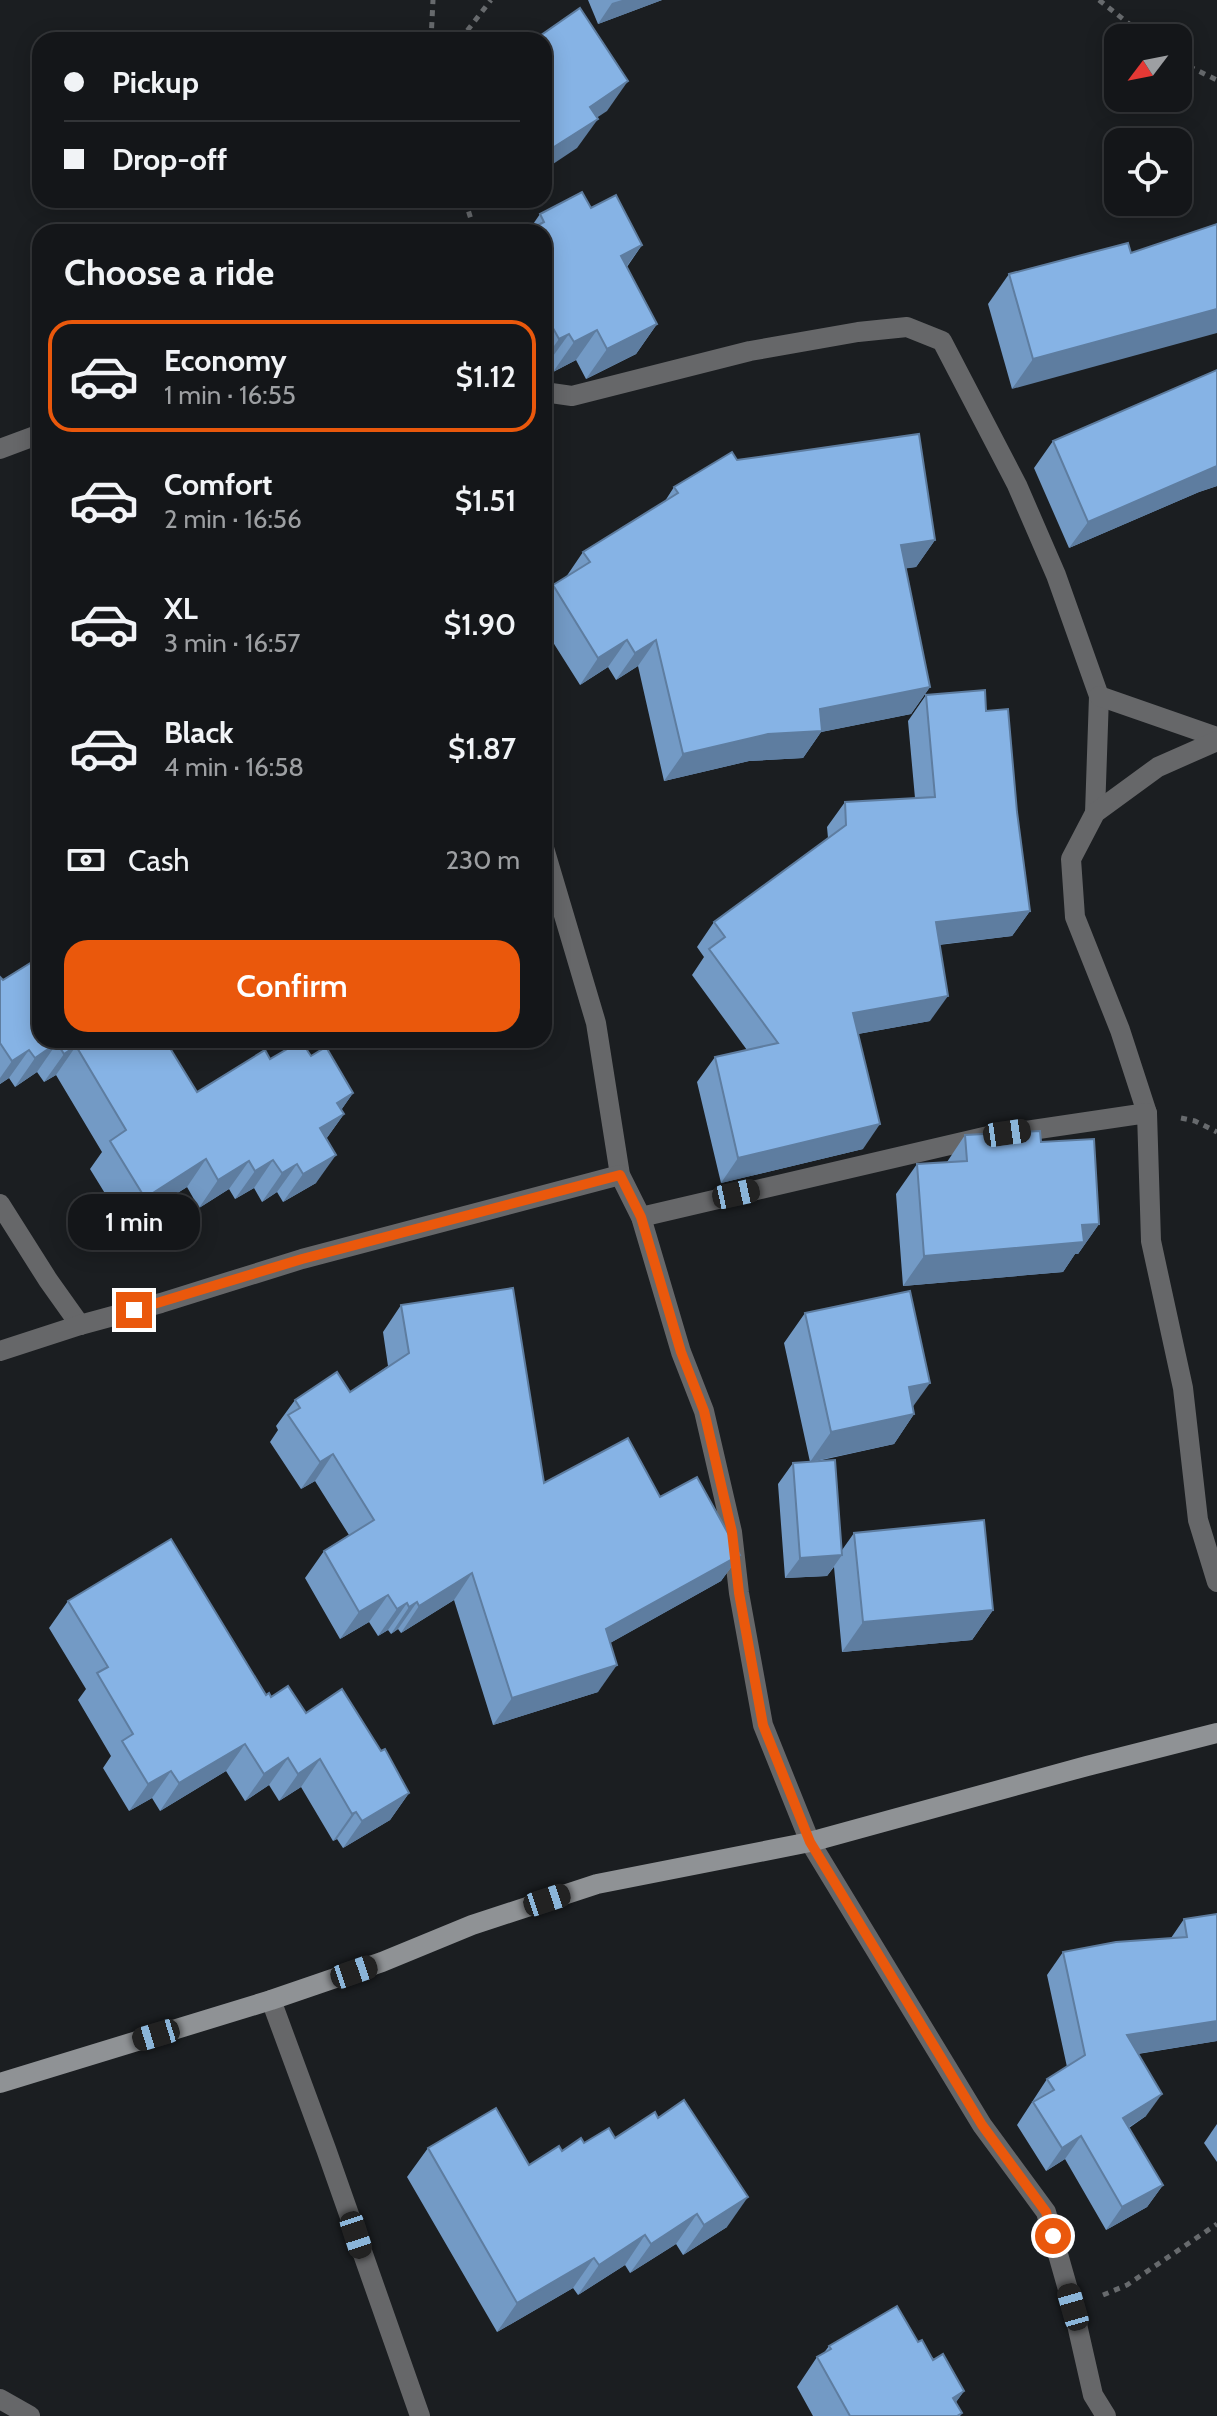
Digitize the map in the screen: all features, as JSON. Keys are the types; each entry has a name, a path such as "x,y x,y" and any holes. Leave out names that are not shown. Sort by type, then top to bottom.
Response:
{"main road":[{"path":"0,2083 271,2000 382,1962 472,1925 597,1884 810,1842 1217,1733"}],"street":[{"path":"552,393 572,396 750,351 858,332 907,327 942,341 1017,485 1056,575 1099,696 1095,813 1071,859 1075,917 1120,1030 1147,1113 1151,1241 1183,1388 1198,1520 1217,1582"},
{"path":"0,449 32,437"},
{"path":"1099,696 1217,739"},
{"path":"1095,813 1158,767 1217,739"},
{"path":"552,875 596,1023 620,1175 641,1217 681,1352 704,1411 732,1532 739,1593 763,1725 810,1842 982,2125 1046,2212 1073,2307 1093,2395 1106,2416"},
{"path":"641,1217 984,1137 1147,1113"},
{"path":"0,1351 302,1259 620,1175"},
{"path":"0,1204 80,1325"},
{"path":"271,2000 420,2416"},
{"path":"0,2399 30,2416"}],"path":[{"path":"431,32 433,0"},
{"path":"466,32 491,0"},
{"path":"1099,0 1129,24"},
{"path":"1192,68 1217,80"},
{"path":"1073,2307 1127,2285 1217,2224"}],"building":[{"path":"580,8 628,81 590,107 598,119 552,148 552,32 546,32"},
{"path":"582,192 591,208 616,195 642,245 621,256 657,324 607,349 597,330 574,342 569,334 559,339 552,326 552,224 540,224 544,222 540,214"},
{"path":"1217,224 1217,309 1033,359 1009,274 1128,243 1131,253"},
{"path":"1217,370 1217,466 1088,522 1053,441"},
{"path":"919,434 935,540 901,545 930,687 820,709 822,731 768,734 683,754 656,640 635,653 627,640 598,658 553,585 590,562 583,552 678,493 674,487 732,452 737,460"},
{"path":"985,690 986,711 1008,709 1030,911 936,922 948,996 853,1013 880,1124 738,1158 715,1057 778,1043 709,949 725,937 714,922 846,825 845,802 935,797 926,695"},
{"path":"32,962 32,1048 50,1048 35,1058 29,1050 12,1061 0,1043 0,977 3,980"},
{"path":"77,1048 170,1048 197,1092 265,1050 270,1059 289,1048 306,1048 311,1056 327,1048 353,1093 337,1103 344,1114 320,1128 336,1155 303,1174 297,1164 282,1173 273,1160 255,1171 249,1161 218,1180 206,1159 145,1198 110,1141 126,1130"},
{"path":"1040,1131 1041,1142 1094,1139 1099,1224 1082,1225 1084,1242 924,1256 917,1164 967,1161 965,1135"},
{"path":"513,1288 544,1483 628,1438 660,1497 697,1477 740,1555 606,1629 617,1665 512,1698 472,1573 419,1606 417,1602 409,1607 407,1603 397,1609 388,1595 359,1612 324,1551 374,1520 333,1454 320,1462 288,1415 300,1408 295,1400 337,1372 350,1392 409,1353 401,1305"},
{"path":"910,1291 930,1383 909,1387 914,1414 831,1432 805,1313"},
{"path":"835,1460 842,1555 800,1558 793,1463"},
{"path":"984,1520 993,1610 863,1622 854,1533"},
{"path":"171,1539 266,1695 269,1693 271,1697 288,1686 306,1713 342,1689 381,1751 385,1749 409,1793 362,1821 356,1812 352,1814 320,1759 298,1774 288,1758 264,1774 245,1744 179,1783 171,1771 148,1784 122,1741 133,1734 97,1673 108,1667 68,1601"},
{"path":"1217,1914 1217,2021 1127,2035 1162,2094 1123,2118 1163,2185 1122,2207 1081,2136 1062,2148 1033,2102 1054,2090 1047,2079 1085,2055 1063,1952 1116,1942 1187,1937 1184,1919"},
{"path":"684,2100 748,2197 704,2225 697,2214 651,2244 645,2235 599,2265 594,2258 517,2303 428,2148 496,2108 529,2165 559,2146 562,2151 581,2138 584,2143 609,2128 615,2138 655,2112 658,2118"},
{"path":"897,2306 918,2342 922,2340 933,2360 943,2354 964,2391 953,2398 962,2413 957,2416 850,2416 817,2357 831,2349 829,2346"}],"route":[{"path":"134,1310 302,1259 620,1175 641,1217 681,1352 704,1411 717,1478 732,1532 739,1593 763,1725 810,1842 982,2125 1046,2212 1053,2236"}]}
